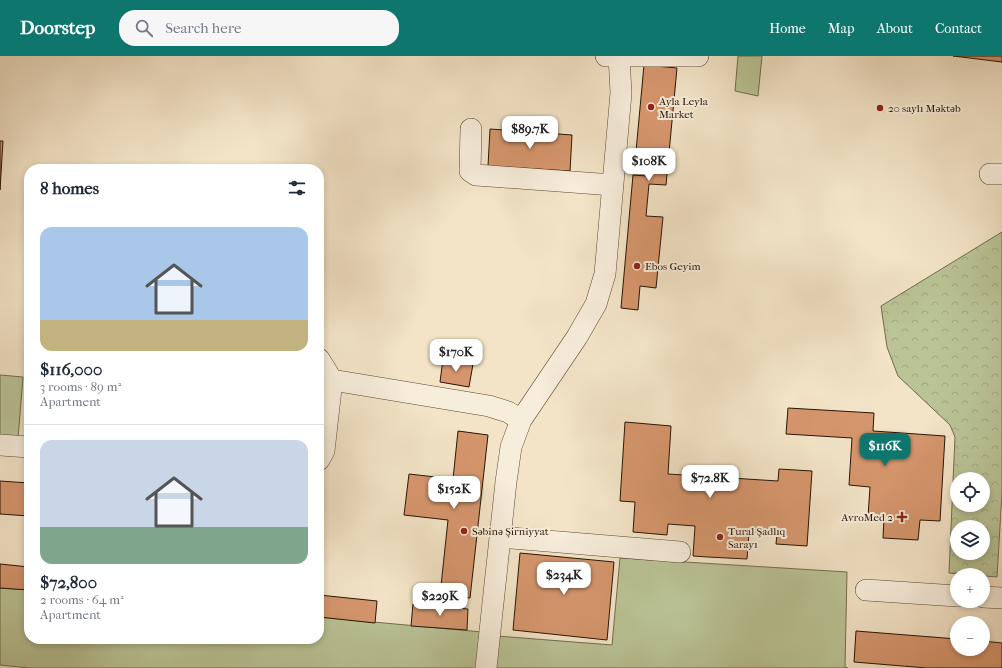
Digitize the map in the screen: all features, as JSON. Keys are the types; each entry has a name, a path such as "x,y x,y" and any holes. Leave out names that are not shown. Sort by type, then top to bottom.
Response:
{"lane":[{"path":"486,668 511,447 521,420 577,337 596,304 605,274 621,93 620,56 698,56"},
{"path":"471,130 469,164 470,171 476,175 613,185"},
{"path":"324,367 332,380 324,451"},
{"path":"332,380 489,406 508,412 521,420"},
{"path":"0,445 24,447"},
{"path":"500,537 680,552"},
{"path":"866,590 950,596"},
{"path":"990,597 1002,598"}],"green space":[{"path":"738,56 762,56 758,96 735,91"},
{"path":"1002,232 1002,493 997,577 990,576 990,568 950,568 949,573 950,550 950,560 990,560 990,520 951,520 952,512 990,512 990,472 953,472 955,437 950,425 898,376 887,347 881,306"},
{"path":"0,375 23,377 18,439 0,437"},
{"path":"620,558 847,572 845,667 848,668 494,668 497,636 612,645"},
{"path":"0,588 24,590 24,644 324,644 324,617 482,632 478,668 29,668 0,665"}],"building":[{"path":"953,56 1002,56 1002,62"},
{"path":"644,65 677,68 666,185 649,184 646,216 663,217 656,288 640,286 638,310 621,308 633,175 647,176 648,163 635,162"},
{"path":"490,129 572,135 570,171 488,166"},
{"path":"0,141 3,141 0,190"},
{"path":"443,359 473,364 469,387 440,382"},
{"path":"788,408 874,413 873,431 945,436 940,521 920,520 918,540 883,538 884,518 868,517 870,487 849,485 852,438 786,434"},
{"path":"625,422 671,426 668,474 778,481 779,469 812,471 807,546 776,544 777,534 749,533 747,559 693,556 695,526 668,524 667,535 633,532 635,502 620,501"},
{"path":"458,431 488,435 470,598 440,595 448,520 404,515 409,474 453,479"},
{"path":"0,481 24,483 24,516 0,514"},
{"path":"520,553 614,562 607,640 513,630"},
{"path":"0,564 24,566 24,590 0,588"},
{"path":"324,596 377,601 375,623 324,618"},
{"path":"413,604 468,609 467,630 411,626"},
{"path":"856,631 950,638 950,656 990,656 990,642 1002,643 1002,668 927,668 854,662"}],"place":[{"name":"Ayla Leyla Market","path":"651,107"},
{"name":"20 saylı Məktəb","path":"880,108"},
{"name":"Ebos Geyim","path":"637,266"},
{"name":"AvroMed 2","path":"902,517"},
{"name":"Səbinə Şirniyyat","path":"464,531"},
{"name":"Tural Şadlıq Sarayı","path":"720,537"}]}
